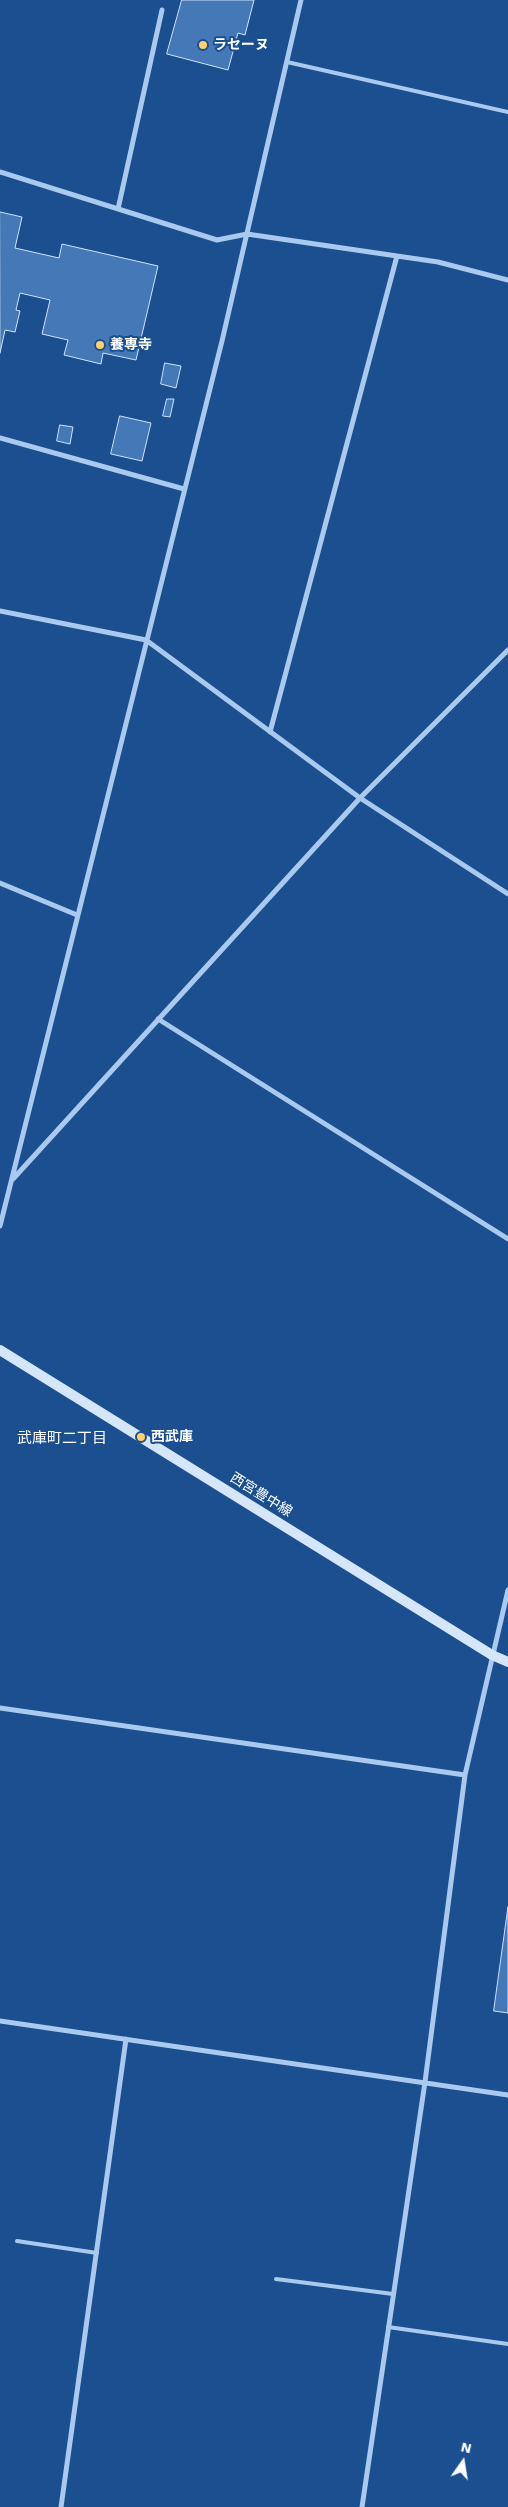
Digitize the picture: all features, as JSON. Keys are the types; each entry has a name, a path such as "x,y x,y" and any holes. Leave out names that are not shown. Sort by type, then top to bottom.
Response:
{"main road":[{"name":"西宮豊中線","path":"0,1350 492,1655 508,1662"}],"street":[{"path":"0,1226 184,489 301,0"},
{"path":"118,209 162,10"},
{"path":"0,172 217,240 246,234 438,262 508,280"},
{"path":"270,732 396,256"},
{"path":"0,438 184,489"},
{"path":"0,611 146,640 360,798 508,894"},
{"path":"12,1180 360,798 508,650"},
{"path":"0,883 78,915"},
{"path":"158,1019 508,1239"},
{"path":"362,2507 424,2082 465,1775 508,1590"},
{"path":"0,1708 465,1775"},
{"path":"0,2021 508,2095"},
{"path":"60,2507 126,2039"}],"lane":[{"path":"287,62 508,112"},
{"path":"17,2241 96,2253"},
{"path":"276,2279 393,2294"},
{"path":"388,2327 508,2344"}],"building":[{"name":"ラセーヌ","path":"182,0 254,0 245,35 238,33 228,70 167,54"},
{"path":"0,212 22,217 15,248 59,258 62,244 158,266 136,360 103,353 101,364 64,355 68,340 42,334 50,300 20,293 16,310 20,311 15,332 5,330 0,353"},
{"path":"165,363 181,366 176,388 161,384"},
{"path":"167,399 174,399 170,417 163,416"},
{"path":"120,416 151,423 142,461 111,454"},
{"path":"60,425 73,427 70,444 57,441"},
{"path":"508,1907 508,2013 494,2011"}],"place":[{"name":"ラセーヌ","path":"203,45"},
{"name":"養専寺","path":"100,345"},
{"name":"西武庫","path":"141,1437"}],"district":[{"name":"武庫町二丁目","path":"62,1439"}]}
